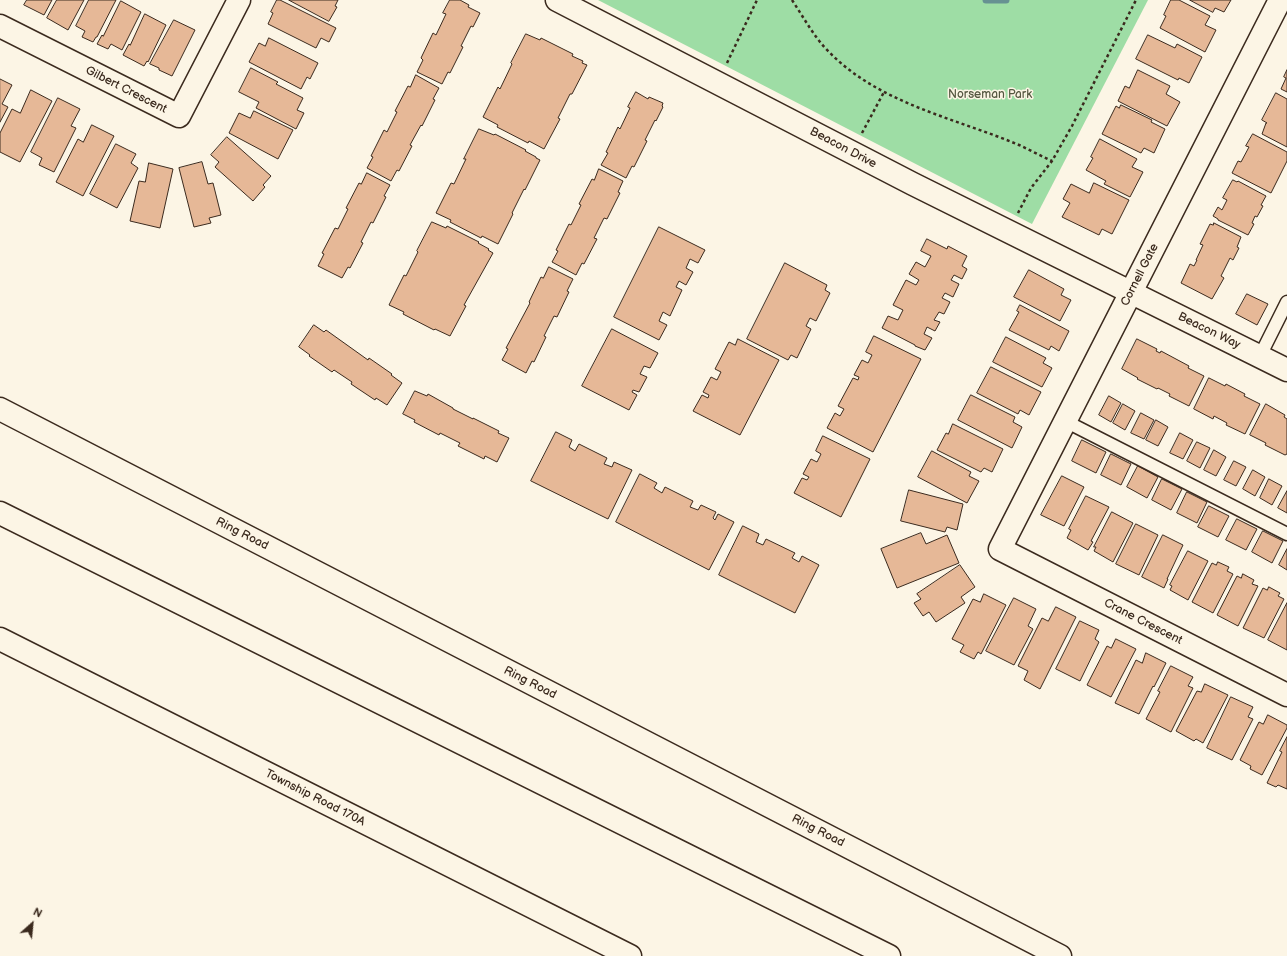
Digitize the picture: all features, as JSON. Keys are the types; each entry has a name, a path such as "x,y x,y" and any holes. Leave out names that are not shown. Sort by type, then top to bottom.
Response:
{"main road":[{"name":"Gilbert Crescent","path":"0,26 179,116 238,0"},
{"name":"Beacon Drive","path":"557,0 913,184 1132,292"},
{"name":"Cornell Gate","path":"1000,549 1280,0"},
{"name":"Beacon Way","path":"1132,292 1287,370"},
{"name":"Ring Road","path":"0,409 1061,956"},
{"path":"0,513 889,956"},
{"name":"Crane Crescent","path":"1000,549 1287,695"},
{"name":"Township Road 170A","path":"0,639 630,956"}],"lane":[{"path":"1260,356 1287,302"},
{"path":"1065,421 1287,534"}],"path":[{"path":"718,82 757,0"},
{"path":"792,0 816,36 829,52 848,69 865,81 884,92 931,112 1019,145 1052,161"},
{"path":"1008,230 1031,188 1052,161 1072,126 1136,0"},
{"path":"852,152 884,92"}],"green space":[{"name":"Norseman Park","path":"598,0 1148,0 1032,224"}],"building":[{"path":"27,0 52,0 44,15 24,5"},
{"path":"57,0 84,0 68,30 47,18"},
{"path":"89,0 116,0 93,42 82,37 85,31 76,26"},
{"path":"277,0 280,0 336,28 329,42 321,38 316,48 268,24 273,13 271,12"},
{"path":"289,0 338,0 335,6 337,7 329,21"},
{"path":"450,0 460,0 469,5 468,7 480,13 473,27 471,26 461,46 463,47 450,73 448,72 442,84 417,72 423,60 421,58 433,33 436,35 446,14 443,13"},
{"path":"1171,0 1179,0 1210,16 1205,25 1216,30 1205,52 1160,28"},
{"path":"1190,0 1231,0 1224,12 1215,8 1213,12"},
{"path":"121,1 141,12 122,50 111,44 108,49 97,44 102,35 103,36"},
{"path":"145,14 166,25 148,62 147,61 144,66 123,55 129,44 130,45"},
{"path":"174,20 195,30 172,76 150,64"},
{"path":"526,34 540,40 541,38 573,54 572,56 583,61 582,63 587,65 572,94 570,94 558,118 560,119 544,149 529,141 528,143 497,127 498,125 483,117 498,87 500,89"},
{"path":"1148,35 1175,48 1177,44 1202,57 1189,83 1179,78 1178,80 1136,59"},
{"path":"269,38 318,63 310,79 307,77 301,89 249,62 259,43 265,46"},
{"path":"251,68 278,82 276,84 303,98 297,110 304,113 296,129 256,108 259,102 239,92"},
{"path":"1138,70 1170,86 1166,94 1180,102 1167,126 1118,101 1125,86 1129,88"},
{"path":"1287,70 1287,92 1281,89 1286,78 1284,77"},
{"path":"416,75 439,88 433,99 435,100 422,126 421,125 410,145 412,146 399,171 397,170 391,181 367,168 373,157 371,156 384,130 387,132 397,112 395,111 408,86 410,87"},
{"path":"0,79 12,85 2,104 8,107 0,122"},
{"path":"31,90 52,101 20,162 0,152 0,133 12,109 20,113"},
{"path":"636,92 648,99 649,97 663,103 663,107 645,140 647,141 634,167 632,166 626,178 601,165 608,153 606,152 618,127 620,129 630,108 628,107"},
{"path":"1276,93 1287,99 1287,147 1262,134 1267,123 1262,120"},
{"path":"58,98 80,109 71,126 76,128 54,172 39,165 42,158 31,152"},
{"path":"1121,105 1152,120 1151,122 1165,129 1154,153 1144,148 1141,153 1102,134 1116,106 1119,108"},
{"path":"254,111 293,130 278,159 229,133 239,113 250,118"},
{"path":"92,125 114,136 83,196 56,182 78,139 83,142"},
{"path":"479,129 494,135 495,134 526,150 525,151 540,160 512,213 513,214 498,244 482,236 481,238 436,213 451,183 454,184 466,159 464,159"},
{"path":"1253,134 1287,152 1287,161 1271,193 1232,173 1238,161 1241,162 1249,147 1246,146"},
{"path":"227,137 271,176 263,185 265,187 253,201 215,167 219,162 211,155"},
{"path":"1100,139 1137,159 1132,167 1143,172 1130,197 1104,184 1106,181 1086,170 1093,158 1091,157"},
{"path":"116,144 136,154 131,163 138,168 117,208 90,194"},
{"path":"202,162 208,184 213,183 221,215 209,218 211,223 194,227 179,168"},
{"path":"149,163 173,169 160,228 130,221 139,181 145,182"},
{"path":"599,169 623,181 618,192 620,193 607,219 604,218 594,238 597,239 584,264 582,263 576,275 552,262 558,251 556,250 569,224 571,225 581,205 579,204"},
{"path":"367,173 390,185 384,196 386,197 373,223 371,222 361,242 363,243 350,268 348,267 342,278 318,266 324,254 322,253 335,228 338,229 348,209 346,208 359,183 361,184"},
{"path":"1233,180 1238,181 1266,196 1257,217 1255,216 1252,223 1254,224 1248,235 1213,216 1218,207 1222,210 1227,200 1223,198"},
{"path":"1094,183 1129,200 1112,234 1102,229 1099,235 1062,217 1070,203 1063,199 1071,184 1089,193"},
{"path":"432,222 446,228 447,226 479,242 478,243 493,253 464,305 466,306 450,336 435,329 434,330 389,305 404,275 406,276"},
{"path":"1214,223 1241,237 1237,247 1239,248 1233,260 1230,258 1221,276 1224,278 1212,299 1181,283 1190,264 1194,266 1203,245 1200,244 1210,224 1213,225"},
{"path":"659,227 705,250 698,263 690,259 686,268 693,272 686,285 679,281 676,287 682,290 670,316 663,312 659,321 667,325 659,340 614,317"},
{"path":"927,239 947,249 948,246 967,256 962,266 967,269 962,279 954,275 951,280 959,284 953,297 945,293 942,298 950,302 944,314 939,312 934,320 940,322 935,331 927,327 924,334 932,338 925,350 882,328 888,316 898,320 903,310 893,305 906,280 916,285 919,280 909,274 916,262 925,267 931,256 921,251"},
{"path":"785,263 827,285 825,290 830,293 816,321 810,318 806,326 811,329 797,358 791,355 788,360 747,339"},
{"path":"549,267 573,279 567,291 569,292 557,317 554,316 534,362 532,361 526,373 502,360 508,349 506,348 530,303 529,302 541,277 543,278"},
{"path":"1029,270 1064,289 1061,295 1071,300 1060,321 1014,297"},
{"path":"1247,294 1268,304 1257,325 1236,314"},
{"path":"1020,305 1069,331 1059,351 1051,346 1049,350 1009,330 1019,312 1017,311"},
{"path":"314,325 324,332 326,330 368,360 369,358 402,383 387,405 376,398 375,400 351,384 352,382 334,370 332,372 299,347"},
{"path":"612,329 658,353 650,368 644,366 640,374 647,377 639,392 633,390 632,392 637,395 629,410 582,386"},
{"path":"874,336 921,359 873,452 827,428 835,413 840,416 844,409 838,406 853,378 858,380 859,377 854,375 862,360 868,363 872,355 866,352"},
{"path":"1006,337 1046,358 1043,363 1052,368 1042,387 993,362"},
{"path":"738,339 779,360 740,435 693,411 702,395 708,398 709,395 703,392 711,377 717,380 721,372 715,369 729,342 735,345"},
{"path":"1137,339 1157,349 1156,351 1160,353 1161,351 1189,366 1188,368 1204,376 1189,406 1169,396 1170,394 1137,379 1138,378 1122,369"},
{"path":"991,367 1041,392 1029,415 1020,410 1018,414 977,393"},
{"path":"1209,378 1225,386 1226,384 1245,394 1244,396 1260,404 1245,434 1226,425 1227,423 1214,416 1213,419 1194,409"},
{"path":"415,391 427,396 428,394 453,409 499,431 498,433 509,438 497,462 485,456 484,459 458,446 460,443 440,433 439,435 414,422 415,420 403,414"},
{"path":"971,395 1015,417 1013,422 1022,427 1012,448 958,420"},
{"path":"1109,396 1121,403 1111,422 1099,415"},
{"path":"1123,404 1135,411 1125,430 1113,423"},
{"path":"1266,404 1285,415 1284,417 1287,419 1287,454 1285,455 1265,445 1266,443 1250,435"},
{"path":"1141,413 1154,420 1144,439 1131,433"},
{"path":"1156,420 1168,427 1158,446 1146,440"},
{"path":"953,424 1003,449 992,472 984,468 981,472 937,450 946,433 948,434"},
{"path":"556,432 572,440 569,447 575,451 579,444 607,458 604,464 612,467 614,462 632,470 608,519 531,481"},
{"path":"1180,433 1193,440 1183,459 1170,453"},
{"path":"823,436 870,459 841,517 794,493 802,478 807,480 809,477 803,474 811,459 817,462 821,454 816,451"},
{"path":"1082,440 1106,452 1096,473 1072,461"},
{"path":"1197,442 1210,448 1200,468 1187,461"},
{"path":"1214,450 1226,457 1216,476 1204,470"},
{"path":"932,451 971,472 969,476 979,481 967,503 918,477"},
{"path":"1111,454 1131,464 1121,485 1101,475"},
{"path":"1234,461 1246,467 1236,486 1224,480"},
{"path":"1138,466 1158,477 1147,498 1127,487"},
{"path":"1253,470 1265,477 1255,496 1243,489"},
{"path":"640,474 657,483 654,488 662,493 665,487 693,501 690,507 698,510 701,505 716,512 713,518 715,520 718,514 734,522 709,570 616,522"},
{"path":"1062,476 1084,487 1064,526 1041,515"},
{"path":"1162,479 1182,489 1171,510 1152,500"},
{"path":"1269,479 1282,486 1272,505 1260,498"},
{"path":"909,490 963,504 957,530 947,527 945,532 901,521"},
{"path":"1287,491 1287,513 1278,508"},
{"path":"1187,492 1207,502 1197,523 1177,513"},
{"path":"1086,496 1109,507 1091,541 1093,542 1088,550 1067,538 1071,530 1069,529"},
{"path":"1209,506 1229,516 1218,537 1198,527"},
{"path":"1112,512 1133,523 1113,562 1094,551 1096,547 1094,547"},
{"path":"1237,519 1257,529 1246,550 1226,540"},
{"path":"1136,524 1158,535 1139,575 1116,564"},
{"path":"743,526 759,534 756,542 763,545 766,539 795,553 792,558 799,562 802,556 819,565 795,613 719,575"},
{"path":"1263,531 1283,541 1272,563 1252,552"},
{"path":"921,533 926,544 947,535 959,563 897,588 881,549"},
{"path":"1163,535 1183,545 1164,588 1142,577"},
{"path":"1287,549 1287,570 1279,565"},
{"path":"1188,551 1208,561 1188,600 1170,590 1172,586 1170,585"},
{"path":"1218,562 1229,567 1227,571 1233,574 1213,613 1192,602 1212,563 1216,565"},
{"path":"960,565 975,587 961,597 965,603 936,622 929,612 923,616 914,603 921,599 917,594"},
{"path":"1243,574 1254,580 1252,584 1258,586 1238,626 1217,615 1237,576 1241,578"},
{"path":"1269,587 1280,593 1278,596 1284,599 1264,638 1243,628 1263,588 1267,590"},
{"path":"984,594 1006,605 981,654 978,652 974,659 960,652 964,645 952,639 973,599 980,602"},
{"path":"1014,598 1036,609 1028,626 1033,629 1014,665 986,651"},
{"path":"1287,603 1287,650 1268,640"},
{"path":"1056,607 1076,617 1040,689 1024,680 1028,671 1018,666 1042,618 1048,621"},
{"path":"1080,621 1099,630 1095,639 1099,642 1080,681 1056,669"},
{"path":"1116,639 1136,649 1111,697 1087,685 1107,646 1111,648"},
{"path":"1146,653 1166,663 1139,714 1115,703 1136,660 1142,663"},
{"path":"1171,666 1193,677 1188,686 1193,688 1171,732 1146,719"},
{"path":"1205,684 1228,695 1203,743 1196,739 1194,741 1176,731 1197,691 1201,692"},
{"path":"1231,697 1253,707 1248,717 1253,719 1232,760 1207,748"},
{"path":"1268,715 1287,725 1287,728 1262,775 1250,769 1251,766 1240,760 1259,722 1263,724"},
{"path":"1287,737 1287,789 1278,785 1276,787 1267,783 1282,752 1280,751"}],"waterway":[{"path":"986,0 1006,0"}]}
